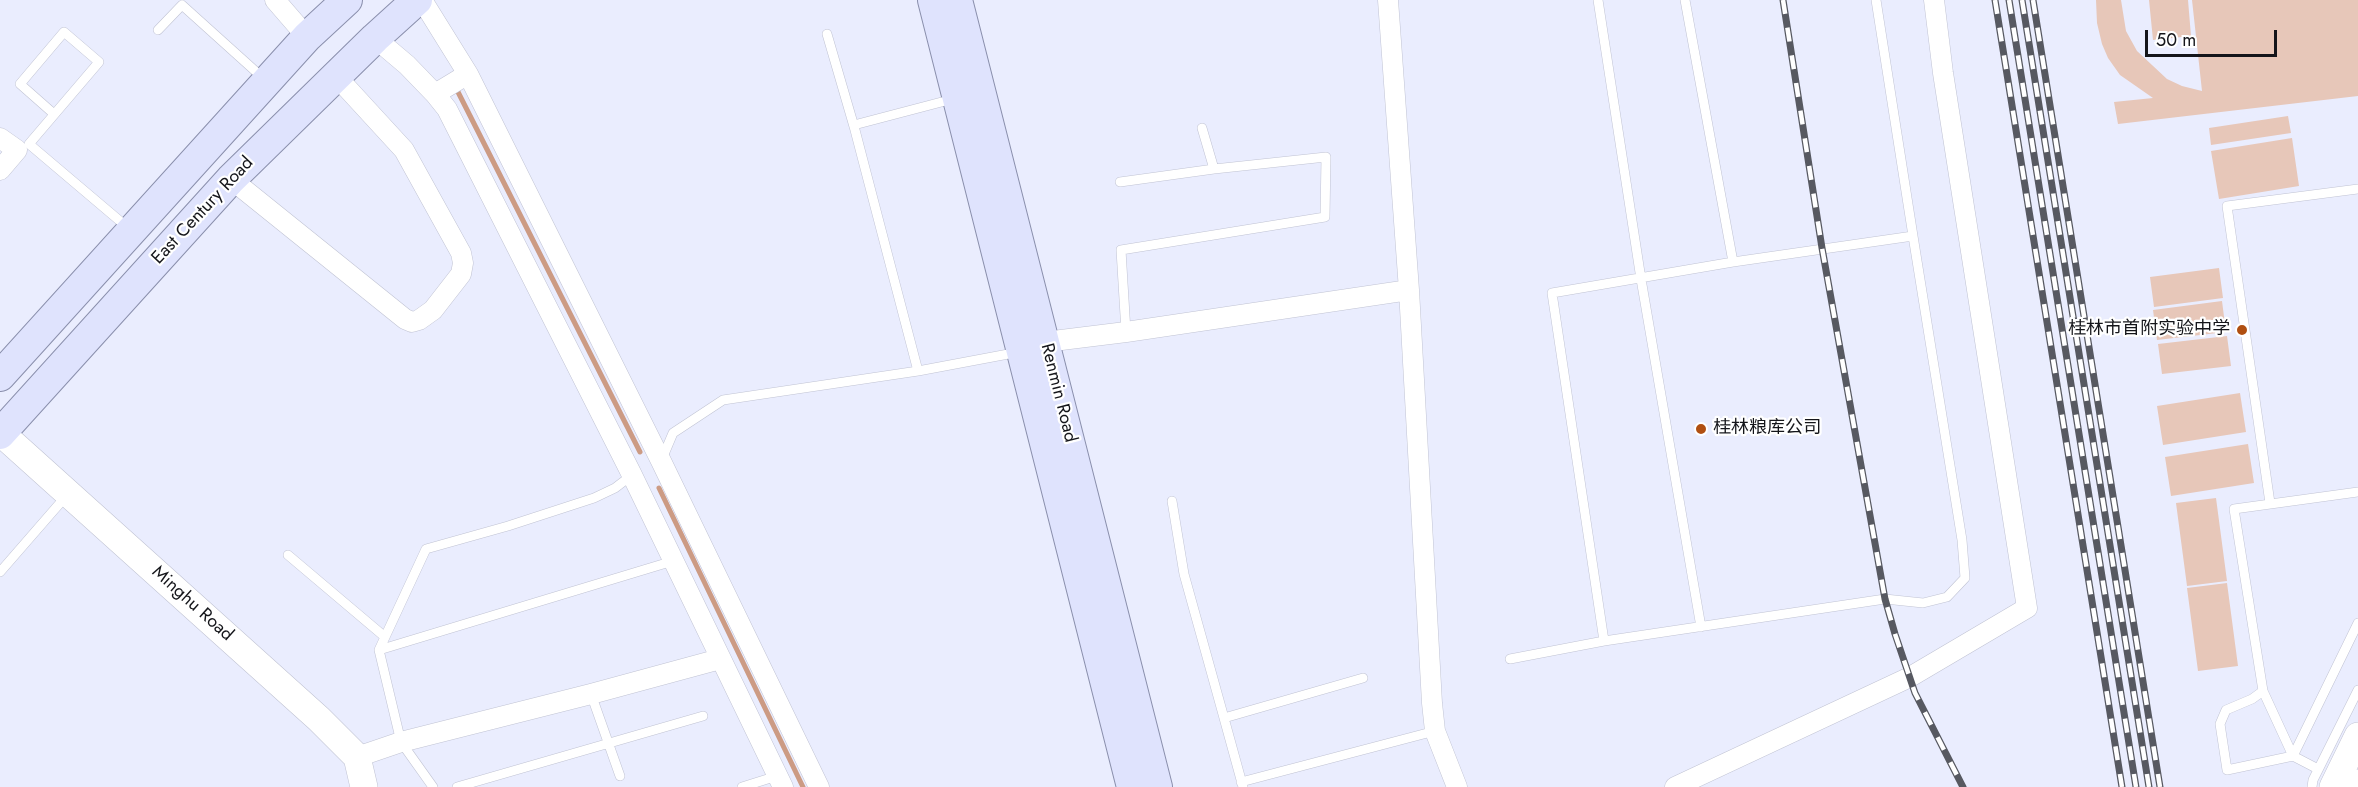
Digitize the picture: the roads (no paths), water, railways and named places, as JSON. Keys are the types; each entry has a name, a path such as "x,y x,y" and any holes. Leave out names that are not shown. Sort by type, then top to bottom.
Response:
{"main road":[{"path":"0,376 307,37 347,0"},
{"name":"East Century Road","path":"0,433 231,179 417,0"},
{"name":"Renmin Road","path":"955,1 957,97 1033,347 1157,787"},
{"name":"Renmin Road","path":"955,1 1132,787"}],"street":[{"path":"275,0 307,37"},
{"path":"422,0 468,74 661,461 819,787"},
{"path":"1388,0 1409,290 1431,691 1435,731 1458,787"},
{"path":"1676,787 1910,677 2027,608 1943,73 1934,0"},
{"path":"375,38 407,64 447,109 632,475 780,782"},
{"path":"435,93 468,74"},
{"path":"231,179 405,319 412,322 419,320 433,310 460,274 463,263 461,253 404,150 336,76"},
{"path":"0,138 17,150 0,170"},
{"path":"1033,347 1409,290"},
{"name":"Minghu Road","path":"0,433 319,718 357,757"},
{"path":"632,475 661,461"},
{"path":"364,787 357,757 402,742 591,694 720,658"},
{"path":"2325,778 2353,778 2358,736"}],"lane":[{"path":"1598,0 1641,279 1701,627"},
{"path":"1686,0 1733,262"},
{"path":"1510,659 1605,641 1885,599 1923,603 1947,597 1965,578 1962,540 1876,0"},
{"path":"158,30 184,3 267,82"},
{"path":"54,114 20,84 64,32 99,62 29,144 132,231"},
{"path":"827,33 854,125 918,371"},
{"path":"854,125 957,97"},
{"path":"1202,128 1214,169"},
{"path":"1120,182 1214,169 1326,158 1326,217 1121,250 1126,332"},
{"path":"2270,503 2227,206 2358,189"},
{"path":"1605,641 1552,293 1733,262 1913,236"},
{"path":"661,461 673,433 723,400 918,371 1033,347"},
{"path":"433,787 402,742 379,650 426,549 508,526 594,498 615,488 632,475"},
{"path":"2325,778 2293,756 2263,691 2234,509 2358,492"},
{"path":"0,572 69,493"},
{"path":"1172,501 1184,574 1242,784 1435,731"},
{"path":"288,555 385,637"},
{"path":"379,650 673,561"},
{"path":"2293,756 2358,622"},
{"path":"1224,718 1363,678"},
{"path":"2312,787 2325,778 2358,690"},
{"path":"2263,691 2252,699 2226,710 2220,724 2227,770 2293,756"},
{"path":"591,694 620,776"},
{"path":"457,787 703,716"},
{"path":"742,787 780,782"}],"waterway":[{"path":"457,90 640,452"},
{"path":"659,488 803,787"}],"railway":[{"path":"1783,0 1822,248 1885,599 1915,693 1963,787"},
{"path":"1995,0 2122,787"},
{"path":"2009,0 2136,787"},
{"path":"2022,0 2149,787"},
{"path":"2033,0 2160,787"}],"place":[{"name":"桂林市首附实验中学","path":"2242,330"},
{"name":"桂林粮库公司","path":"1701,429"}]}
